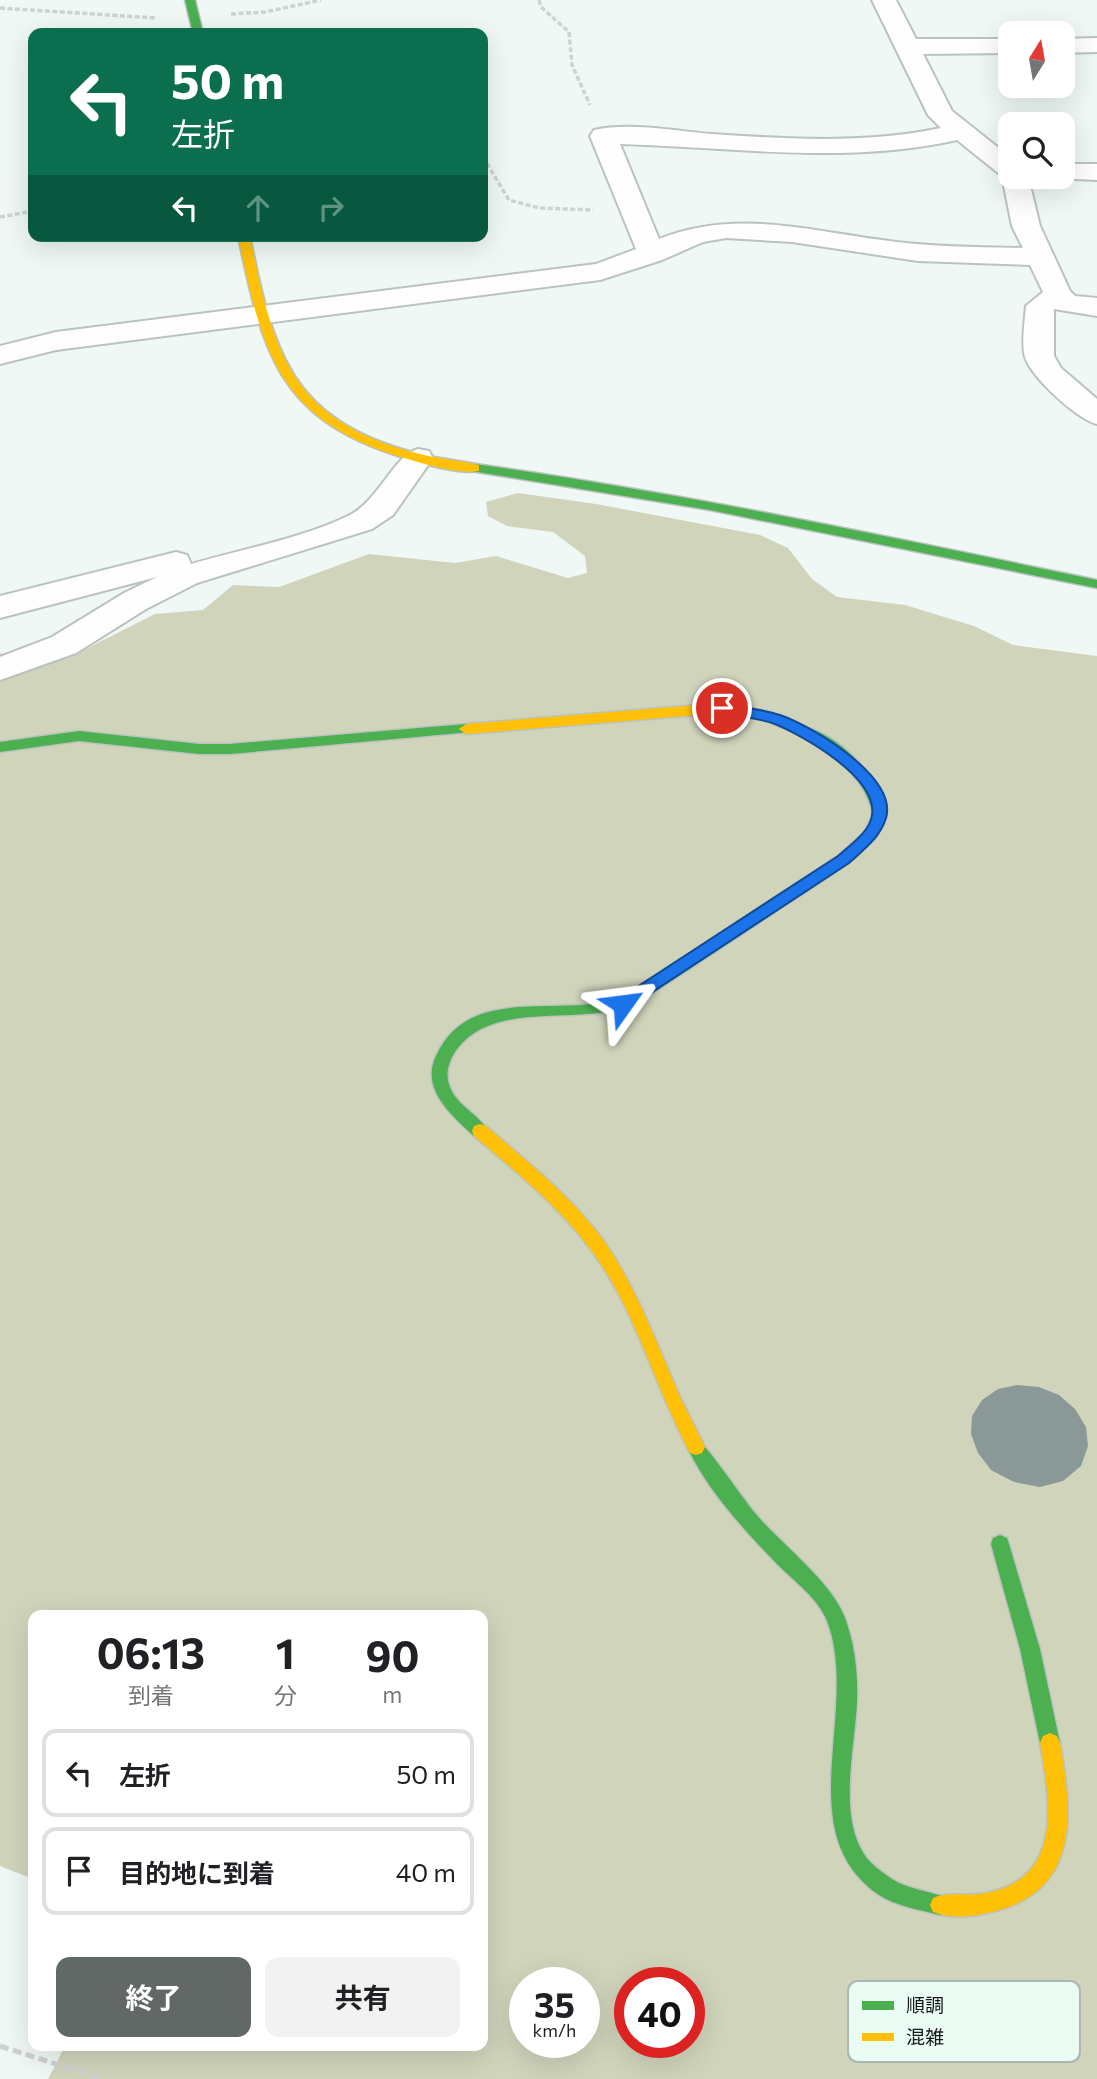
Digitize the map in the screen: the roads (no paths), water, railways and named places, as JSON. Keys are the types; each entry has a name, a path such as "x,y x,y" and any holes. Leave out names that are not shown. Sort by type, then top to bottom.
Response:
{"street":[{"path":"190,0 197,28"},
{"path":"884,0 941,116 998,161"},
{"path":"1075,46 1097,45"},
{"path":"906,47 998,46"},
{"path":"652,254 603,136 654,136 757,147 797,147 932,140 960,132"},
{"path":"1075,172 1097,172"},
{"path":"1016,189 1026,226 1058,295 1067,303 1097,307"},
{"path":"0,355 56,341 600,272 652,254 694,235 724,230 760,229 899,251 1040,257"},
{"path":"245,242 261,314 283,374 305,402 338,427 373,444 418,458 570,480 796,521 1097,584"},
{"path":"1058,295 1040,306 1040,356 1049,373 1097,415"},
{"path":"0,669 64,645 135,601 186,576 323,537 361,522 382,508 418,458"},
{"path":"0,607 178,561 352,508 399,486"},
{"path":"0,747 79,736 199,749 230,749 722,708 777,719 821,741 868,780 878,796 880,815 872,832 844,859 623,1004 592,1010 508,1013 484,1018 462,1033 447,1048 439,1069 442,1087 450,1105 564,1203 595,1241 620,1281 668,1389 707,1467 838,1621 846,1660 848,1708 836,1791 843,1832 863,1869 898,1896 939,1907 984,1907 1020,1894 1048,1866 1059,1826 1045,1707 1000,1544"}]}
